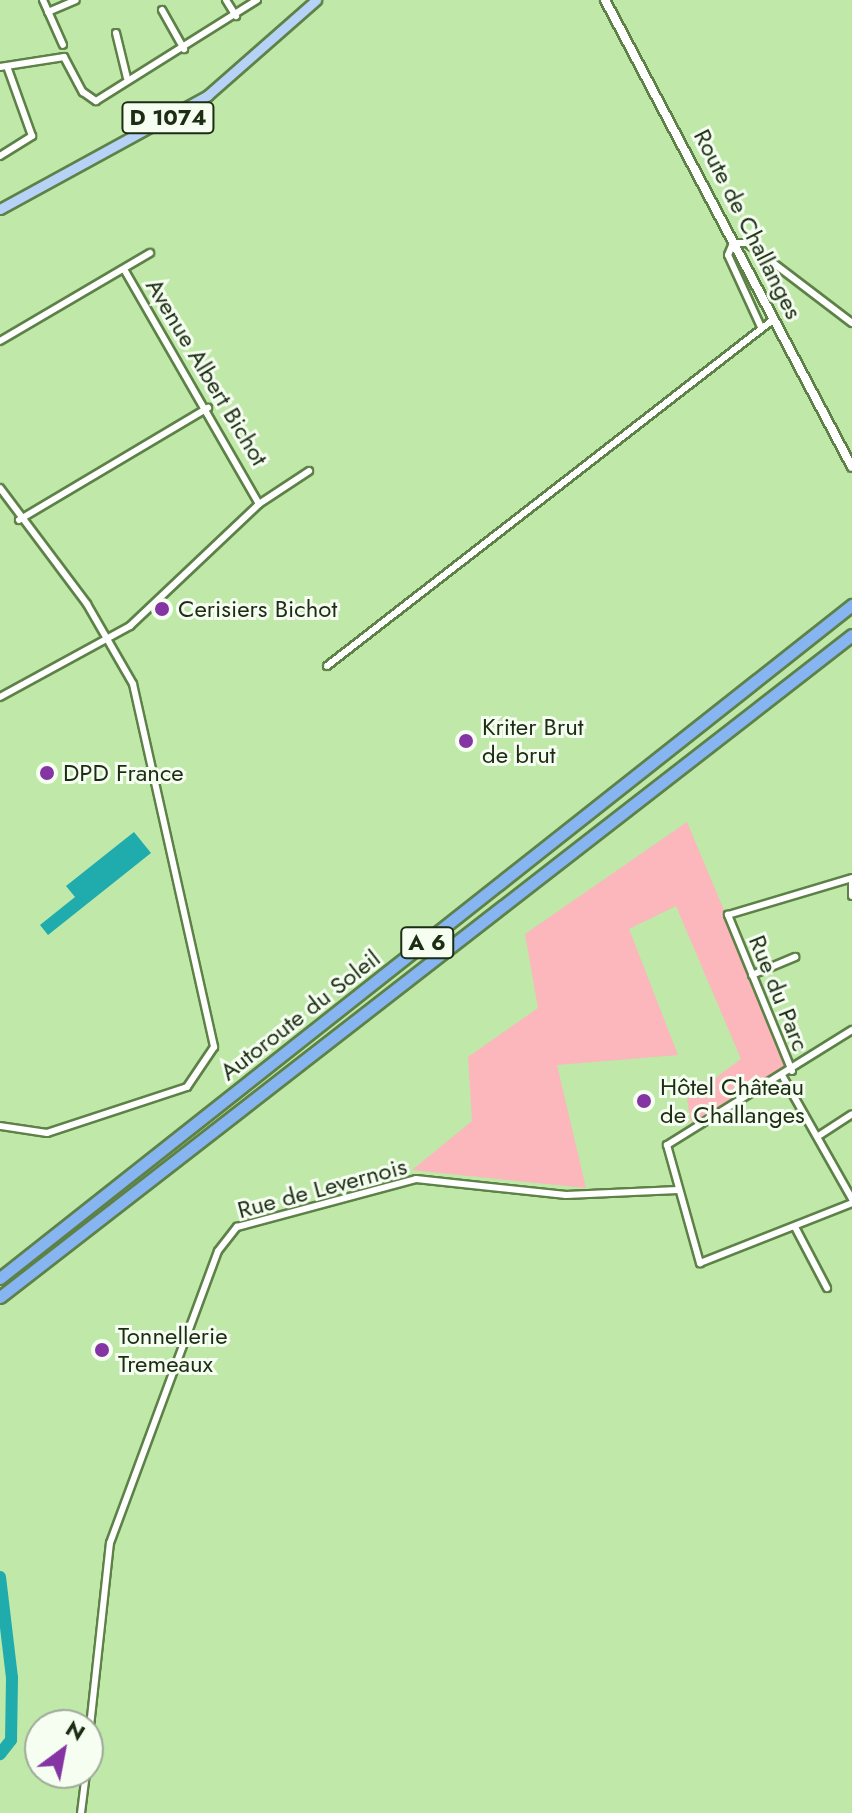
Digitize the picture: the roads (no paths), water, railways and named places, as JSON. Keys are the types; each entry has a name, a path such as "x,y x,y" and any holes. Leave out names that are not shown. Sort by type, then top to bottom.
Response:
{"highway":[{"name":"Autoroute du Soleil","path":"0,1278 852,605"},
{"name":"Autoroute du Soleil","path":"0,1297 852,635"}],"main road":[{"name":"D 1074","path":"0,209 208,95 316,0"}],"street":[{"path":"43,0 63,45"},
{"path":"48,12 76,0"},
{"path":"226,0 236,16"},
{"path":"0,156 32,136 4,68 64,57 91,101 127,78 184,49 257,0"},
{"name":"Route de Challanges","path":"605,0 852,467"},
{"path":"162,10 184,49"},
{"path":"116,33 127,78"},
{"path":"761,327 728,255 733,243 747,243 852,323"},
{"path":"0,341 150,253"},
{"name":"Avenue Albert Bichot","path":"0,697 108,638 178,587 259,504 208,408 124,269"},
{"path":"327,666 774,319"},
{"path":"19,520 208,408"},
{"path":"259,504 309,471"},
{"path":"0,488 19,520 108,638 138,701 214,1047 201,1076 47,1133 0,1126"},
{"path":"852,879 852,896"},
{"name":"Rue du Parc","path":"792,1071 728,915 852,879"},
{"path":"752,975 795,957"},
{"path":"783,1077 820,1135 851,1203 795,1227 693,1259 667,1145 783,1077 852,1030"},
{"path":"820,1135 852,1114"},
{"name":"Rue de Levernois","path":"92,1709 108,1549 190,1335 218,1251 237,1227 416,1179 566,1195 678,1190"},
{"path":"795,1227 827,1288"},
{"path":"81,1813 84,1789"}],"water":[{"path":"134,832 151,853 48,935 40,925 75,897 66,886"}],"waterway":[{"path":"0,1577 12,1678 11,1740 0,1754"}],"place":[{"name":"Cerisiers Bichot","path":"162,609"},
{"name":"Kriter Brut de brut","path":"466,741"},
{"name":"DPD France","path":"47,773"},
{"name":"Hôtel Château de Challanges","path":"644,1101"},
{"name":"Tonnellerie Tremeaux","path":"102,1350"}]}
